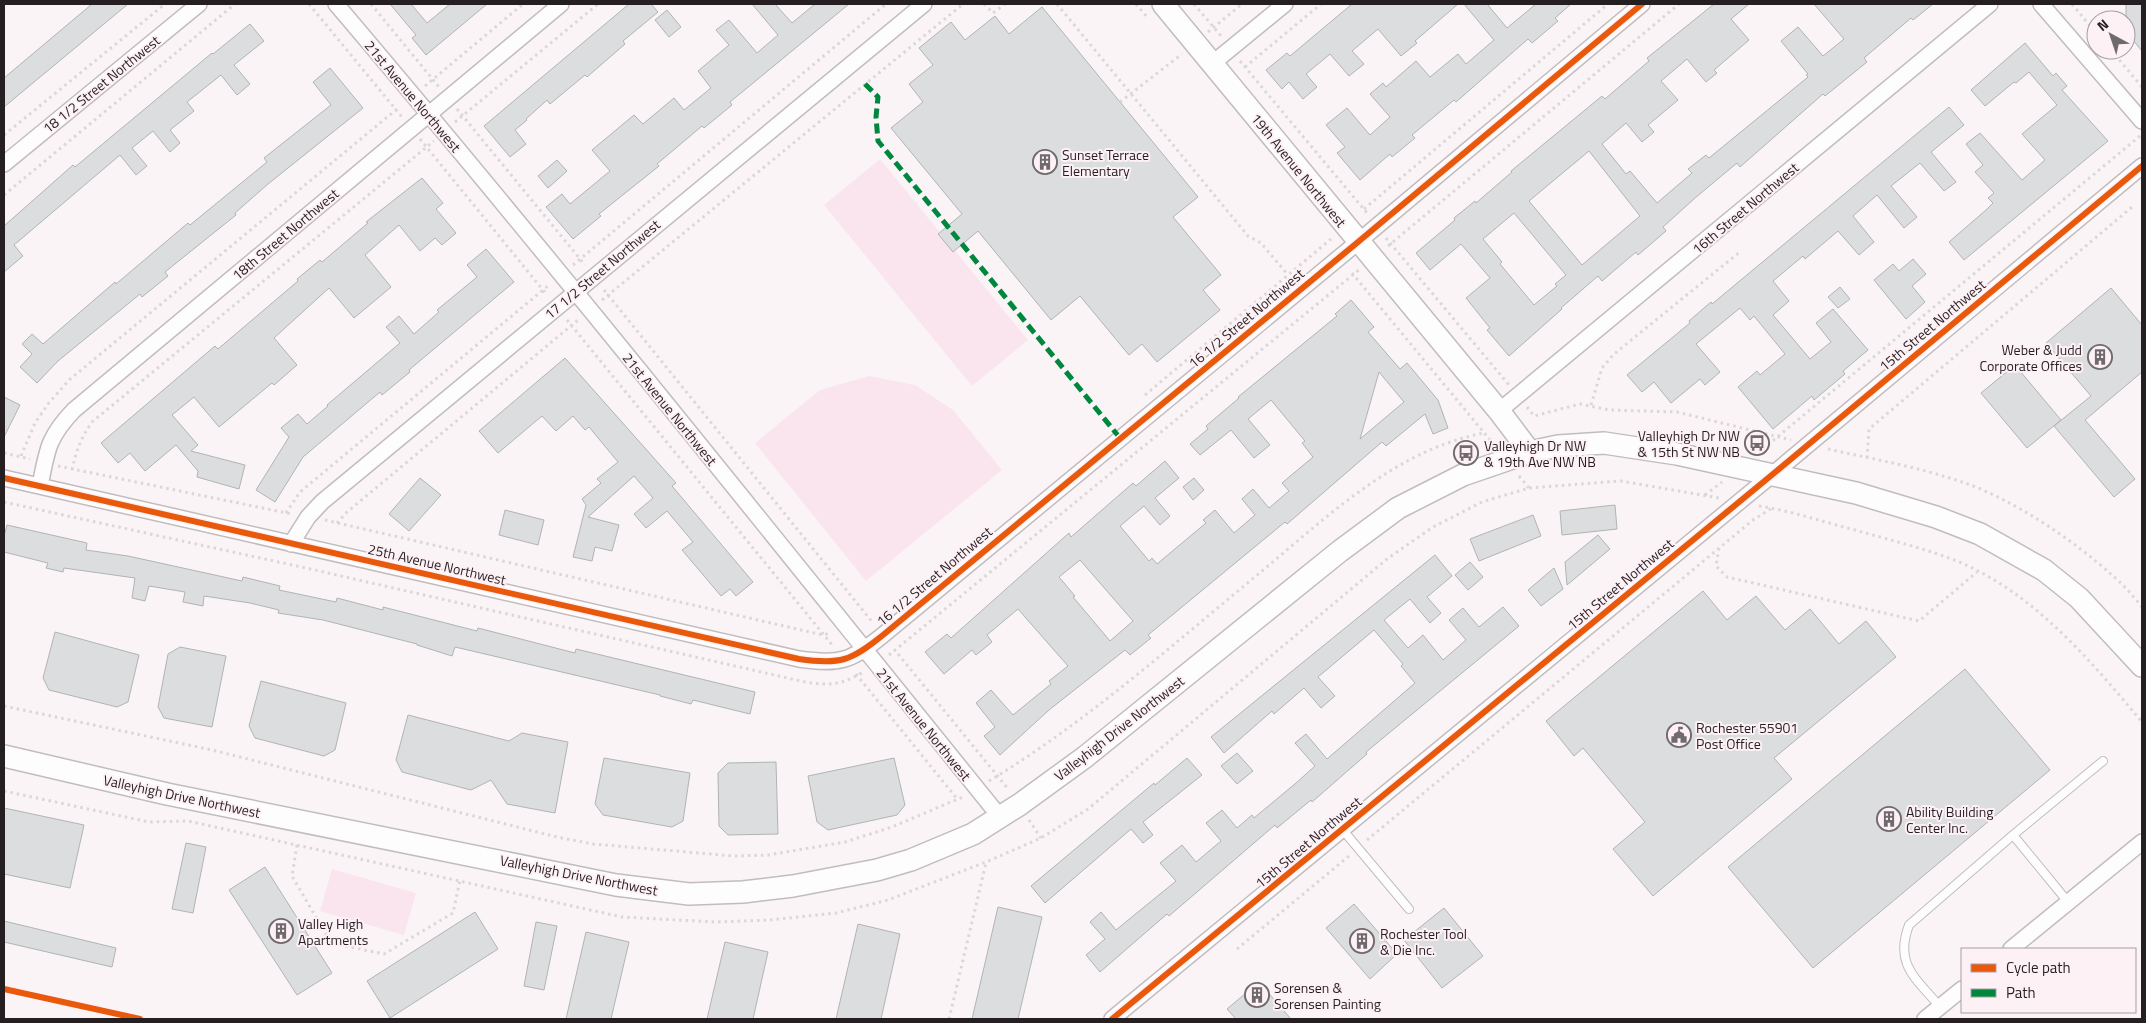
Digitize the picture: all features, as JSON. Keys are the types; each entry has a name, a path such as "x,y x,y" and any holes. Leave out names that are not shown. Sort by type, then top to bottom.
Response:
{"main road":[{"name":"19th Avenue Northwest","path":"1163,4 1499,411 1530,452"},
{"name":"Valleyhigh Drive Northwest","path":"4,756 167,794 601,882 689,894 744,892 793,886 878,870 911,860 950,844 973,834 1000,817 1085,757 1340,551 1398,508 1433,488 1462,475 1530,452 1578,444 1623,444 1773,474 1905,507 1980,534 2038,566 2065,587 2103,623 2142,666"}],"street":[{"name":"18 1/2 Street Northwest","path":"4,164 199,4"},
{"name":"21st Avenue Northwest","path":"336,4 430,114 575,291 1000,817"},
{"name":"18th Street Northwest","path":"40,486 47,446 58,427 74,410 561,4"},
{"name":"17 1/2 Street Northwest","path":"291,544 308,517 322,502 924,4"},
{"path":"1212,64 1285,4"},
{"name":"16 1/2 Street Northwest","path":"865,650 1642,4"},
{"name":"16th Street Northwest","path":"1499,411 1990,4"},
{"path":"2041,4 2142,121"},
{"name":"15th Street Northwest","path":"1112,1019 1773,474 2142,166"},
{"name":"25th Avenue Northwest","path":"4,478 799,659 825,662 845,660 865,650"},
{"path":"2012,948 2142,842"},
{"path":"1925,1019 1961,989"}],"lane":[{"path":"1940,1007 1906,964 1903,952 1904,938 1909,925 2013,835 2103,761"},
{"path":"1342,829 1409,909"},
{"path":"2013,835 2068,902"}],"path":[{"path":"4,135 165,4"},
{"path":"4,195 235,4"},
{"path":"4,453 21,456 35,423 48,404 69,380 396,110 309,4"},
{"path":"371,4 432,79 523,4"},
{"path":"598,4 462,116 580,259 886,4"},
{"path":"872,623 608,296 963,4"},
{"path":"984,4 993,13 1005,4"},
{"path":"1057,4 1248,236 1261,243 1288,275 1331,240"},
{"path":"1194,4 1214,28 1242,4"},
{"path":"1321,4 1245,67 1364,209 1608,4"},
{"path":"1507,382 1391,244 1679,4"},
{"path":"2072,4 2086,21"},
{"path":"1120,102 1179,56"},
{"path":"2119,60 2142,87"},
{"path":"1534,416 1580,404 1610,410 1677,412 1777,436 2142,135"},
{"path":"427,147 542,290 300,492 286,513 72,470 76,451 82,437 92,422 427,147"},
{"path":"1867,458 1868,429 2132,207"},
{"path":"1591,405 1602,368 1614,354 1741,251"},
{"path":"1353,274 1484,433 1442,444 1362,489 1071,727 998,776 896,650 1353,274"},
{"path":"571,325 823,634 337,523 347,512 571,325"},
{"path":"1837,451 1918,468 1964,482 2002,499 2047,526 2086,554 2114,576 2142,606"},
{"path":"950,1019 986,862 1041,838 1088,809 1387,559 1433,527 1482,502 1529,488 1621,481 1705,496"},
{"path":"4,502 306,568 805,682 826,685 836,684 856,676 958,800 892,828 845,842 784,853 734,856 593,844 557,837 212,750 4,706"},
{"path":"1237,949 1720,547 1753,520 1772,508 1910,546 1958,562 1978,572 2002,586 2050,622 2094,664 2142,722"},
{"path":"1720,547 1716,566 1727,577 1919,621 1978,572"},
{"path":"297,845 292,876 331,942 384,954 453,913 460,880"}],"shaded area":[{"path":"880,159 1028,340 972,386 824,205"},
{"path":"869,376 915,385 953,410 1002,470 866,581 755,443 820,390"},
{"path":"332,869 416,893 404,935 320,911"}],"building":[{"path":"92,4 128,4 4,107 4,78"},
{"path":"390,4 411,4 427,23 450,4 487,4 426,55 412,38 416,35"},
{"path":"629,4 651,4 658,12 623,41 625,44 587,77 585,75 550,104 547,100 526,119 515,130 526,144 510,157 484,126"},
{"path":"752,4 775,4 792,23 815,4 849,4 730,102 732,105 704,128 702,126 657,164 659,166 599,214 601,216 573,239 546,207 562,194 570,204 610,171 592,150 634,115 643,124 674,98 684,110 711,88 698,71 729,45 716,30 729,20 757,53 778,35"},
{"path":"1352,4 1458,4 1415,41 1417,43 1401,56 1378,29 1352,51 1364,64 1349,76 1330,54 1306,74 1317,87 1303,99 1289,82 1282,89 1266,70 1287,53 1290,56"},
{"path":"1464,4 1487,4 1507,28 1536,4 1571,4 1555,18 1558,21 1532,43 1528,39 1456,102 1454,100 1412,135 1415,138 1392,157 1390,154 1360,180 1337,153 1345,147 1326,125 1347,108 1370,135 1390,117 1370,94 1383,83 1386,87 1416,61 1430,77 1458,54 1466,64 1494,40"},
{"path":"1714,4 1749,4 1731,19 1749,40 1714,70 1717,73 1706,82 1687,59 1661,81 1678,100 1648,125 1654,132 1642,142 1626,123 1602,144 1626,174 1630,171 1657,203 1692,173 1688,169 1706,155 1709,158 1808,77 1806,75 1808,74 1781,41 1798,27 1823,56 1844,39 1814,4 1933,4 1913,20 1911,18 1864,58 1867,62 1825,96 1823,94 1740,167 1737,163 1695,198 1663,227 1666,231 1638,255 1636,252 1602,281 1598,276 1509,356 1487,330 1490,328 1466,298 1490,278 1461,244 1430,270 1416,253 1455,220 1454,218 1475,201 1476,203 1511,171 1602,96 1605,99 1649,61 1647,58","holes":["1589,151 1640,216 1582,265 1529,201","1514,213 1566,275 1555,284 1557,286 1534,305 1500,264 1502,262 1483,239"]},
{"path":"2126,4 2142,4 2142,51 2136,44 2136,10 2126,10"},
{"name":"Sunset Terrace Elementary","path":"1042,7 1198,197 1173,217 1221,275 1203,290 1220,310 1157,362 1142,344 1129,355 1080,296 1051,320 978,231 953,252 938,234 962,214 891,128 923,102 909,84 933,65 919,48 951,22 965,40 995,16 1009,34"},
{"path":"667,10 681,27 669,37 655,20"},
{"path":"250,24 264,41 234,65 250,84 237,95 221,75 187,102 194,111 170,130 180,143 170,152 153,131 132,148 147,166 136,175 120,155 14,245 23,256 4,272 4,226 73,165 75,167 212,53"},
{"path":"2025,43 2053,76 2056,73 2067,86 2062,90 2108,141 1964,260 1949,242 1993,203 1988,198 1994,193 1975,172 1983,165 1966,144 1980,133 2022,180 2045,160 2022,134 2057,105 2029,72 1985,106 1971,90"},
{"path":"330,68 363,108 268,184 235,213 236,215 165,272 168,276 142,297 140,294 58,361 37,383 20,367 32,354 22,344 32,334 43,344 115,282 116,284 188,223 190,225 267,162 264,158 331,105 313,82"},
{"path":"1949,107 1964,125 1931,152 1956,182 1944,191 1920,163 1891,186 1917,217 1904,228 1877,195 1853,216 1874,242 1859,255 1838,231 1805,259 1803,256 1773,281 1789,301 1773,315 1810,359 1831,342 1816,323 1833,309 1868,350 1843,371 1845,374 1814,400 1812,396 1773,429 1738,387 1757,371 1760,375 1785,354 1754,316 1750,320 1740,308 1696,344 1720,372 1705,385 1700,379 1671,403 1654,382 1642,392 1627,375 1690,323 1689,321 1711,302 1712,304"},
{"path":"557,160 567,171 548,188 538,176"},
{"path":"422,178 443,203 436,209 456,233 442,245 435,238 420,251 399,225 365,255 391,287 378,298 354,318 329,288 274,338 297,365 219,427 194,397 172,415 198,445 191,451 245,465 239,489 197,477 198,471 176,445 145,471 130,453 118,463 101,443 215,346 218,349 298,281 297,279 320,260 322,262 368,223 366,222"},
{"path":"486,249 514,282 409,370 410,372 382,395 380,392 303,457 275,502 256,490 289,437 281,428 298,414 307,424 400,343 386,327 399,316 414,334 439,312 437,310 477,277 467,265"},
{"path":"1913,259 1926,274 1912,286 1925,302 1906,319 1874,280 1893,264 1899,271"},
{"path":"1840,287 1850,299 1838,308 1828,297"},
{"name":"Weber & Judd Corporate Offices","path":"2111,288 2142,325 2142,372 2085,420 2135,479 2114,497 2054,426 2091,396 2046,343"},
{"path":"1351,300 1374,327 1368,332 1400,369 1407,363 1438,400 1448,428 1433,434 1425,414 1386,446 1382,442 1287,524 1285,522 1148,635 1151,638 1130,655 1125,650 1049,710 1000,755 984,736 995,727 976,703 991,690 1013,715 1051,684 1049,681 1068,666 1018,609 987,635 992,642 976,655 972,650 944,674 925,652 947,634 951,638 1069,533 1071,537 1133,483 1136,486 1165,461 1179,478 1155,498 1170,516 1160,525 1144,506 1120,526 1149,561 1152,558 1157,564 1206,523 1203,520 1215,510 1234,533 1255,515 1242,499 1253,489 1269,508 1289,491 1282,483 1313,457 1302,443 1305,441 1271,400 1248,419 1270,445 1254,458 1231,430 1200,455 1190,444 1208,429 1206,426 1238,397 1337,316 1335,314","holes":["1379,372 1404,402 1360,439","1080,560 1133,621 1110,641 1073,597 1075,596 1059,577"]},
{"path":"565,358 676,483 672,486 753,582 736,596 730,589 721,596 682,550 693,542 667,511 646,528 634,514 653,498 634,476 588,517 619,525 612,551 595,547 592,561 573,557 586,505 582,499 601,483 597,479 618,462 589,427 585,430 573,416 556,431 542,416 498,453 479,431"},
{"path":"2015,365 2061,420 2027,448 1981,393"},
{"path":"4,397 20,405 4,437"},
{"path":"420,478 441,495 409,531 389,514"},
{"path":"1194,478 1204,490 1193,500 1183,487"},
{"path":"1615,505 1617,529 1562,535 1560,511"},
{"path":"505,510 544,520 538,545 499,535"},
{"path":"1533,515 1541,536 1479,561 1470,539"},
{"path":"7,525 87,543 86,550 128,556 242,581 243,577 280,586 279,590 336,602 337,598 383,610 383,607 477,631 478,628 575,653 576,649 755,692 750,714 693,700 691,704 455,647 452,656 417,644 323,620 278,613 279,610 250,603 204,596 203,606 183,602 185,592 149,586 145,601 132,598 135,578 64,568 63,572 46,568 48,563 4,552 4,536"},
{"path":"1598,535 1610,549 1567,585 1565,562"},
{"path":"1435,555 1452,576 1427,597 1441,613 1430,623 1410,599 1384,620 1408,648 1423,635 1443,660 1466,640 1449,620 1463,608 1479,627 1503,607 1519,626 1366,752 1367,754 1312,802 1311,800 1277,828 1275,825 1169,916 1167,914 1100,972 1086,955 1105,939 1090,922 1101,912 1116,930 1176,881 1160,863 1182,845 1196,862 1221,841 1206,823 1222,810 1237,828 1252,815 1254,818 1296,783 1315,766 1295,743 1306,734 1327,759 1415,683 1401,666 1403,664 1374,630 1318,677 1335,696 1321,708 1304,688 1274,714 1272,711 1224,753 1211,737"},
{"path":"1470,562 1483,577 1468,590 1455,575"},
{"path":"1554,568 1563,589 1541,606 1528,590"},
{"name":"Rochester 55901 Post Office","path":"1703,591 1727,620 1756,596 1785,630 1810,609 1839,644 1866,621 1896,657 1774,758 1792,779 1653,896 1613,849 1645,822 1583,748 1574,756 1546,721"},
{"path":"55,632 139,655 128,702 117,707 49,690 43,678"},
{"path":"180,647 226,656 212,727 164,718 158,707 168,654"},
{"name":"Ability Building Center Inc.","path":"1965,669 2050,770 1813,968 1728,867"},
{"path":"261,681 346,703 335,750 324,756 255,738 249,726"},
{"path":"408,715 509,741 522,733 568,742 555,813 507,804 491,780 471,790 402,772 396,760"},
{"path":"1237,753 1253,771 1237,784 1221,766"},
{"path":"604,758 690,773 683,821 672,827 603,815 595,804"},
{"path":"894,758 905,805 897,815 828,830 817,822 808,776"},
{"path":"1187,758 1202,775 1143,822 1153,835 1143,843 1131,829 1045,903 1031,886 1154,783 1155,785"},
{"path":"776,762 778,834 728,835 719,826 718,773 728,763"},
{"path":"4,808 84,825 70,888 4,874"},
{"path":"186,843 206,847 193,913 172,909"},
{"name":"Valley High Apartments","path":"265,867 332,973 297,995 229,890"},
{"name":"Rochester Tool & Die Inc.","path":"1354,904 1397,954 1370,979 1326,928"},
{"path":"998,907 1042,917 1018,1019 972,1019"},
{"path":"1444,908 1483,956 1442,988 1404,940"},
{"path":"475,912 498,949 390,1018 367,981"},
{"path":"4,921 116,948 112,967 4,942"},
{"path":"536,922 557,926 544,990 524,986"},
{"path":"858,924 900,934 881,1019 836,1019"},
{"path":"586,932 629,942 611,1019 566,1019"},
{"path":"725,942 768,952 753,1019 707,1019"},
{"name":"Sorensen & Sorensen Painting","path":"1259,982 1291,1019 1236,1019 1227,1009"}],"marked path":[{"path":"865,84 878,97 876,117 878,141 1120,438"}],"cycle path":[{"path":"4,478 799,659 813,661 844,659 862,651 883,635 1642,4"},
{"path":"1112,1019 1773,474 2142,166"},
{"path":"4,989 140,1019"}],"place":[{"name":"Sunset Terrace Elementary","path":"1045,162"},
{"name":"Weber & Judd Corporate Offices","path":"2100,357"},
{"name":"Valleyhigh Dr NW & 15th St NW NB","path":"1757,443"},
{"name":"Valleyhigh Dr NW & 19th Ave NW NB","path":"1466,453"},
{"name":"Rochester 55901 Post Office","path":"1679,735"},
{"name":"Ability Building Center Inc.","path":"1889,819"},
{"name":"Valley High Apartments","path":"281,931"},
{"name":"Rochester Tool & Die Inc.","path":"1362,941"},
{"name":"Sorensen & Sorensen Painting","path":"1257,995"}]}
